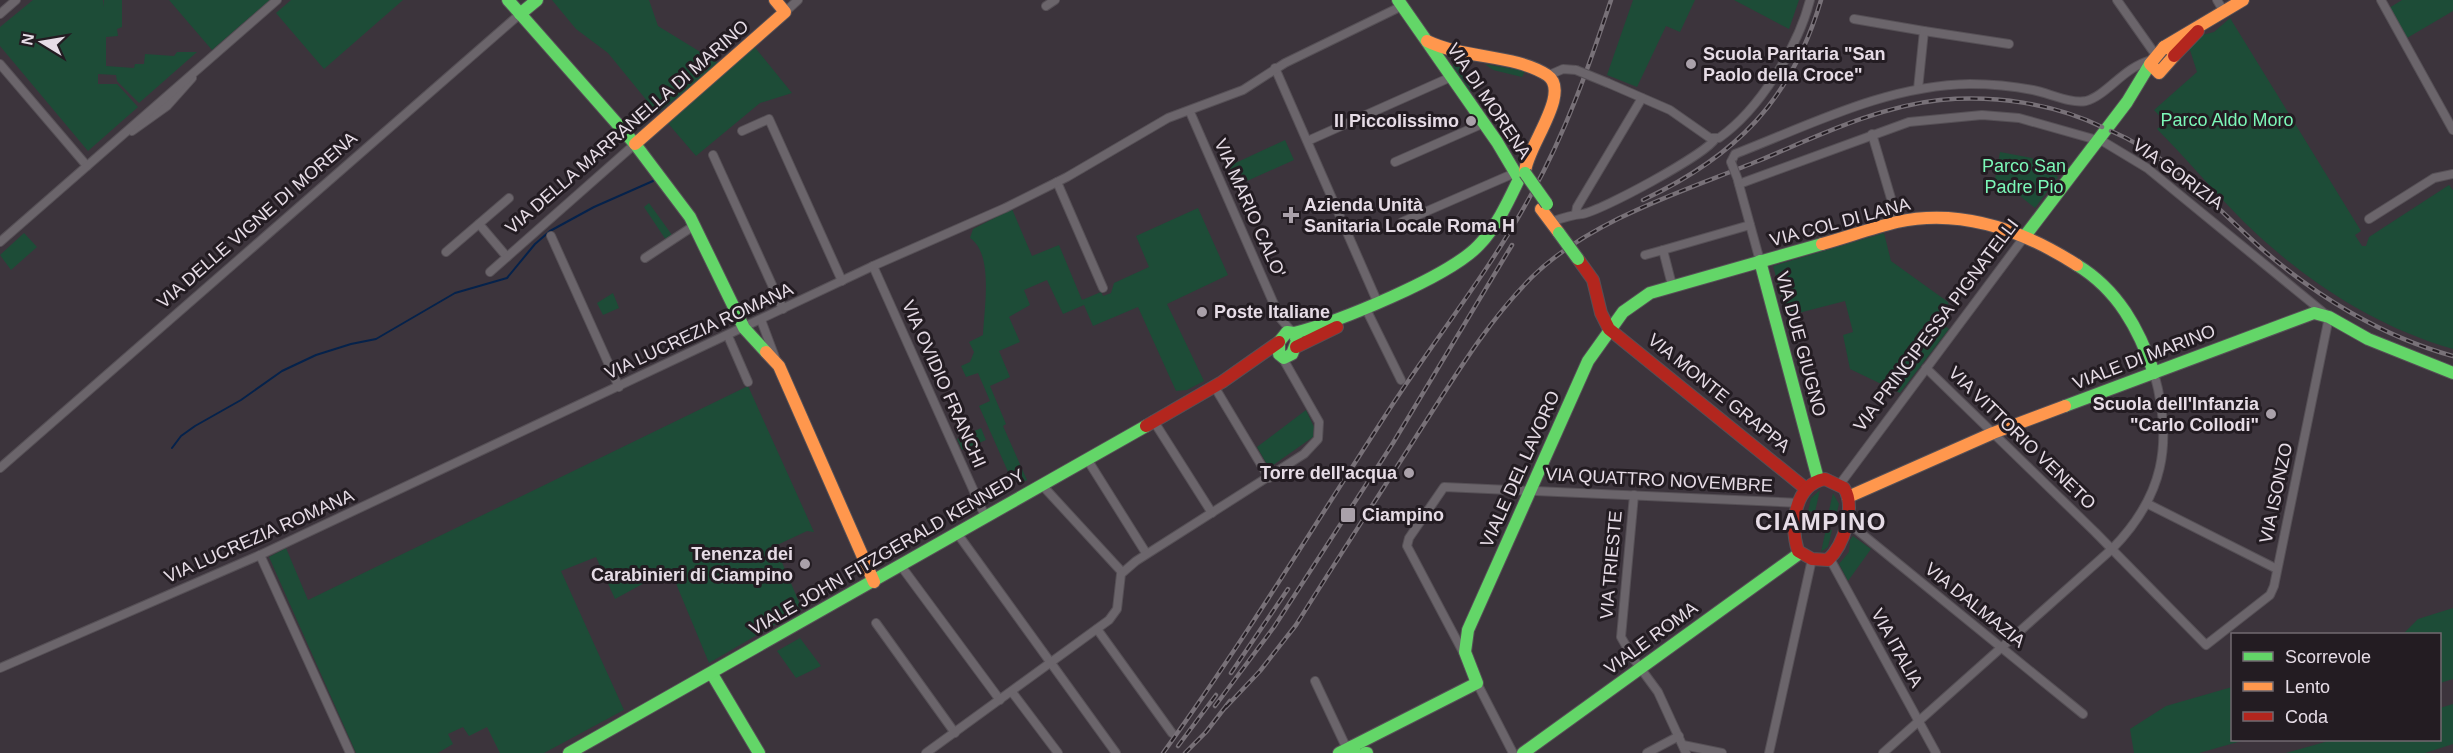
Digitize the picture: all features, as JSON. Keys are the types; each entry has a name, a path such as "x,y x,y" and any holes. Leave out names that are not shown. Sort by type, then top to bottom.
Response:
{"street":[{"path":"0,14 16,0"},
{"path":"0,242 112,144 162,110 198,69 277,0"},
{"path":"508,0 635,144 661,179 695,225 744,328 779,366"},
{"name":"VIA DELLE VIGNE DI MORENA","path":"0,468 537,0"},
{"path":"775,0 785,12"},
{"name":"VIA DELLA MARRANELLA DI MARINO","path":"489,272 798,0"},
{"path":"1046,6 1055,0"},
{"path":"1555,228 1576,213 1582,214 1663,176 1695,157 1715,139 1724,135 1775,75 1800,30 1810,0"},
{"path":"2117,0 2156,60"},
{"path":"2217,0 2224,12"},
{"path":"1924,30 1918,89 1954,85 1999,85 2083,101 2098,95 2136,65 2156,60 2243,0"},
{"path":"2380,0 2453,130"},
{"name":"VIA DI MORENA","path":"1400,3 1544,206 1555,228 1593,280 1601,313 1609,328"},
{"name":"VIA LUCREZIA ROMANA","path":"0,668 261,555 873,266 1057,182 1139,133 1172,116 1190,112 1246,88 1275,68 1400,3"},
{"name":"VIA PRINCIPESSA PIGNATELLI","path":"1840,484 2127,102 2156,60 2174,56 2196,33 2224,12"},
{"path":"1854,19 2009,44"},
{"path":"1426,40 1440,47 1533,68 1547,76 1563,69 1576,70 1678,115 1715,139"},
{"path":"2156,60 2171,49 2174,56"},
{"path":"1312,139 1449,73 1452,57 1460,51"},
{"path":"0,64 87,166"},
{"path":"1275,68 1377,301"},
{"name":"VIALE JOHN FITZGERALD KENNEDY","path":"1218,384 1230,381 1272,357 1288,353 1343,324 1377,301 1458,263 1471,253 1493,226 1548,117 1554,98 1553,85 1547,76"},
{"name":"VIA DUE GIUGNO","path":"1818,479 1731,162 1735,154 1768,141 1881,98 1918,89"},
{"path":"1576,213 1576,207 1642,98"},
{"name":"VIA MARIO CALO'","path":"1190,112 1287,336"},
{"name":"VIA GORIZIA","path":"1738,182 1872,134 1929,118 1995,115 2024,119 2098,140 2152,172 2329,317"},
{"path":"742,131 769,118 842,281"},
{"path":"1395,162 1484,123"},
{"path":"1872,134 1898,222"},
{"path":"1497,142 1515,153 1531,148"},
{"path":"713,155 783,309"},
{"path":"2370,219 2434,178 2453,174"},
{"path":"1402,222 1520,175"},
{"path":"1057,182 1103,288"},
{"name":"VIA DELLA MARRANELLA DI MARINO","path":"446,252 509,198"},
{"name":"VIA COL DI LANA","path":"1672,285 1898,222 1952,218 1992,225 2025,236 2075,264 2117,299 2136,326 2154,373 2161,406 2162,440 2158,476 2148,504 2112,549 1883,753"},
{"name":"VIA DELLA MARRANELLA DI MARINO","path":"478,224 507,257"},
{"path":"645,258 695,225"},
{"path":"1645,255 1750,225"},
{"path":"551,236 619,387"},
{"path":"1663,250 1672,285"},
{"name":"VIA OVIDIO FRANCHI","path":"873,266 986,516"},
{"name":"VIALE DEL LAVORO","path":"1463,652 1468,627 1581,375 1609,328 1636,301 1672,285"},
{"path":"1365,308 1401,380"},
{"name":"VIALE JOHN FITZGERALD KENNEDY","path":"569,753 874,582 1218,384 1287,336 1365,308"},
{"name":"VIALE DI MARINO","path":"1848,497 1993,433 2304,315 2314,313 2329,317 2367,339 2453,373"},
{"name":"VIA ISONZO","path":"2206,645 2270,596 2329,317"},
{"path":"761,320 874,582"},
{"name":"VIA MONTE GRAPPA","path":"1609,328 1805,488"},
{"path":"728,336 748,382"},
{"path":"926,753 1111,618 1117,609 1122,572 1146,553 1257,486 1315,445 1320,434 1319,422 1291,370 1288,353 1287,336 1297,341 1288,353"},
{"name":"VIA VITTORIO VENETO","path":"1926,368 2095,532 2206,645"},
{"path":"1218,384 1269,478"},
{"path":"1153,420 1212,513"},
{"path":"1087,459 1146,553"},
{"path":"1818,479 1840,484 1848,497 1846,521 1840,544 1830,559 1812,560 1800,553 1794,539 1805,488 1818,479"},
{"path":"1041,484 1122,572"},
{"name":"VIA QUATTRO NOVEMBRE","path":"1450,629 1407,543 1444,487 1800,503"},
{"name":"VIA TRIESTE","path":"1634,495 1621,637 1640,668"},
{"path":"2148,504 2277,569"},
{"name":"VIA DALMAZIA","path":"1846,521 2083,714"},
{"path":"957,533 1116,753"},
{"name":"VIALE ROMA","path":"1523,753 1800,553"},
{"path":"261,555 350,753"},
{"name":"VIA ITALIA","path":"1830,559 1936,753"},
{"path":"1768,753 1812,560"},
{"path":"901,566 1000,700"},
{"path":"876,623 955,733"},
{"path":"1468,627 1450,629 1513,753"},
{"path":"1097,629 1172,733"},
{"path":"1640,668 1666,707 1685,749 1722,753"},
{"path":"712,674 759,753"},
{"path":"1315,681 1347,751 1365,750 1375,735 1477,683"},
{"path":"1012,692 1058,753"},
{"path":"1647,753 1678,736"}],"green space":[{"path":"33,0 103,0 103,7 104,0 122,0 122,27 117,29 118,36 106,37 106,66 134,68 135,64 144,64 145,54 174,56 177,52 197,52 139,103 117,81 116,75 98,74 98,84 117,84 138,107 88,151 0,46 0,27"},
{"path":"169,0 270,0 212,50"},
{"path":"291,0 403,0 324,69 276,13"},
{"path":"552,0 649,0 658,26 720,64 657,113 608,53 576,29"},
{"path":"1633,0 1695,0 1680,32 1666,26 1637,87 1607,75"},
{"path":"1734,0 1799,0 1789,29"},
{"path":"2402,0 2453,0 2453,11 2407,38 2389,8"},
{"name":"Parco Aldo Moro","path":"2230,18 2361,231 2355,235 2362,246 2366,246 2369,237 2449,185 2453,190 2453,349 2395,328 2315,282 2244,222 2157,129 2165,122 2154,110 2197,72 2189,47 2198,36 2214,32"},
{"path":"753,45 792,93 760,103 696,156 666,121"},
{"path":"1458,57 1475,60 1466,71 1471,92 1453,67 1453,61"},
{"path":"1485,64 1525,71 1522,77 1493,70"},
{"path":"1285,140 1294,160 1238,185 1229,166"},
{"name":"Parco San Padre Pio","path":"2000,152 2032,158 2058,177 2035,208 2020,196 1993,190"},
{"path":"649,203 672,235 666,240 644,207"},
{"path":"1198,208 1228,275 1167,304 1204,381 1187,390 1176,391 1138,307 1093,326 1084,305 1063,314 1047,280 1024,290 1030,305 1009,317 1020,342 999,351 1010,377 990,386 1006,424 1003,426 1027,480 1019,484 1009,474 979,406 990,401 978,373 966,377 961,366 970,362 974,352 969,342 983,335 986,297 985,269 982,256 970,238 973,229 1012,209 1032,256 1059,245 1082,300 1101,292 1103,296 1111,293 1114,283 1149,267 1136,236"},
{"path":"24,233 37,247 11,270 0,255"},
{"path":"1884,233 1891,261 1948,302 1949,307 1938,321 1949,329 1900,393 1850,369 1843,335 1853,332 1845,301 1787,316 1773,266"},
{"path":"613,293 619,308 603,315 597,303"},
{"path":"748,386 814,532 807,531 775,546 802,609 709,663 670,569 615,599 596,557 561,571 624,710 544,753 500,753 487,727 469,736 463,727 448,734 453,744 438,753 356,753 269,557 286,548 308,600"},
{"path":"1306,410 1314,427 1313,437 1269,468 1257,447"},
{"path":"981,428 986,440 962,450 957,439"},
{"path":"1820,490 1815,512 1808,511 1811,498"},
{"path":"1833,493 1839,504 1836,516 1828,515"},
{"path":"1826,529 1832,530 1828,547 1821,552"},
{"path":"1853,536 1871,549 1848,581 1839,564 1849,552 1850,540"},
{"path":"2453,608 2453,679 2441,683 2441,633 2404,633 2418,619"},
{"path":"800,638 821,666 796,678 777,651"},
{"path":"2231,687 2231,741 2241,741 2199,753 2134,753 2130,729 2166,706"},
{"path":"2453,704 2453,744 2425,753 2286,753 2328,741 2441,741 2441,708"}],"waterway":[{"path":"172,448 181,436 195,426 241,400 282,371 316,355 376,339 455,293 507,278 535,244 550,231 594,207 653,181"}],"railway":[{"path":"1163,753 1249,628 1385,416 1516,222 1566,123 1611,0"},
{"path":"1643,200 1706,164 1756,121 1794,68 1809,36 1821,0"},
{"path":"1226,707 1260,671 1296,625 1485,332 1532,277 1581,239 1639,209 1824,133 1870,116 1916,104 1960,99 2002,100 2064,112 2102,127"},
{"path":"2111,131 2133,142 2173,168 2262,249 2305,283 2376,326 2401,338 2453,356"},
{"path":"1215,706 1274,627 1393,443 1512,245"},
{"path":"1231,673 1288,589"},
{"path":"1178,746 1216,695"},
{"path":"1185,753 1206,732 1230,701"}],"traffic: fast":[{"path":"508,0 635,144 690,217 744,328 766,352"},
{"path":"520,14 537,0"},
{"path":"1294,333 1392,297 1444,271 1464,258 1491,230 1502,214 1519,179 1497,142 1398,0"},
{"path":"2025,236 2127,102 2150,64"},
{"path":"1525,173 1547,204"},
{"path":"1559,233 1578,259"},
{"path":"1351,747 1477,683 1465,652 1468,630 1588,361 1623,312 1650,293 1822,244"},
{"path":"1760,261 1818,479"},
{"path":"2077,265 2104,286 2125,312 2134,326 2154,373"},
{"path":"2065,406 2314,313 2329,317 2368,339 2453,373"},
{"path":"1287,332 1294,333 1297,341 1292,354 1284,358 1279,354 1279,342 1287,332"},
{"path":"569,753 1146,426"},
{"path":"1523,753 1800,553"},
{"path":"712,674 759,753"},
{"path":"1339,753 1351,747 1355,752"}],"traffic: slow":[{"path":"635,144 785,12 775,0"},
{"path":"2164,47 2243,0"},
{"path":"1427,41 1457,51 1520,63 1547,75 1554,83 1555,94 1551,107 1532,150 1525,173"},
{"path":"2164,47 2171,49 2174,56 2159,73 2150,64 2164,47"},
{"path":"1541,209 1559,233"},
{"path":"1822,244 1897,222 1921,218 1945,218 1968,220 2014,233 2036,242 2077,265"},
{"path":"766,352 779,366 874,582"},
{"path":"1848,497 1993,433 2065,406"}],"traffic: jam":[{"path":"2174,56 2198,31"},
{"path":"1578,259 1593,280 1601,313 1609,329 1805,488"},
{"path":"1296,347 1337,327"},
{"path":"1146,426 1222,382 1279,342"},
{"path":"1825,479 1844,488 1849,505 1843,536 1828,560 1812,559 1798,551 1794,530 1801,498 1807,489 1825,479"}],"place":[{"name":"Scuola Paritaria \"San Paolo della Croce\"","path":"1691,64"},
{"name":"Il Piccolissimo","path":"1471,121"},
{"name":"Azienda Unità Sanitaria Locale Roma H","path":"1291,215"},
{"name":"Poste Italiane","path":"1202,312"},
{"name":"Scuola dell'Infanzia \"Carlo Collodi\"","path":"2271,414"},
{"name":"Torre dell'acqua","path":"1409,473"},
{"name":"Ciampino","path":"1348,515"},
{"name":"Tenenza dei Carabinieri di Ciampino","path":"805,564"}],"district":[{"name":"CIAMPINO","path":"1821,521"}]}
